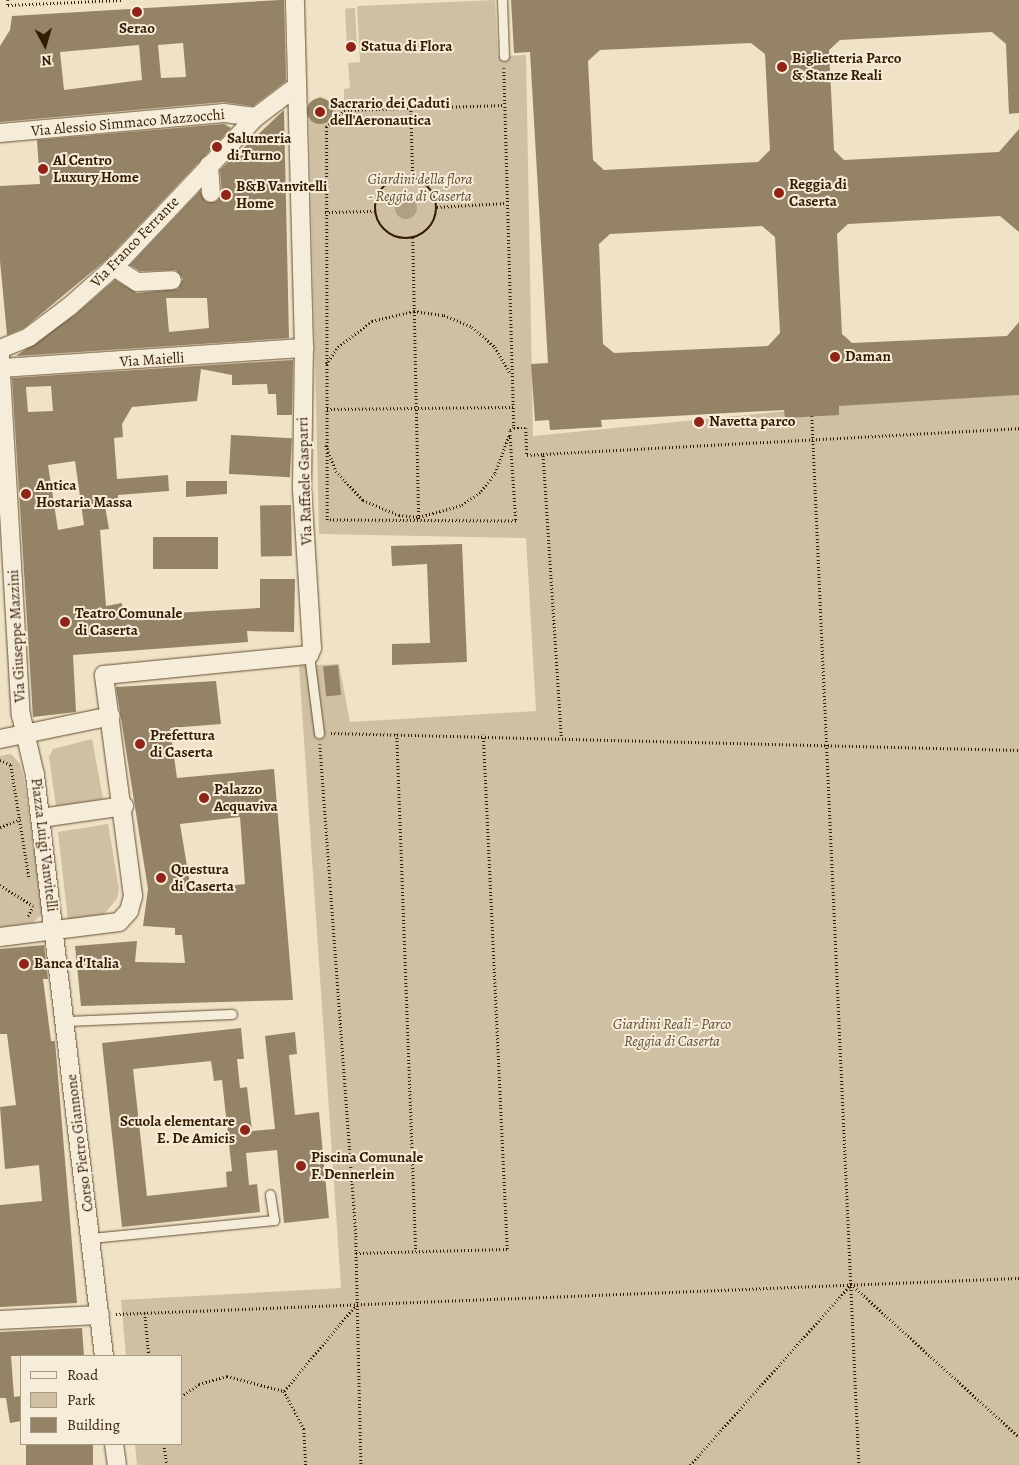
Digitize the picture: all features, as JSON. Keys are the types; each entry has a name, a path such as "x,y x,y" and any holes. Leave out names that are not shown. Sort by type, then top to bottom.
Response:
{"street":[{"name":"Via Raffaele Gasparri","path":"295,0 304,348 302,487 313,637 309,655"},
{"name":"Via Franco Ferrante","path":"0,349 46,326 114,267 256,117 298,93"},
{"name":"Via Alessio Simmaco Mazzocchi","path":"0,133 224,113 256,117"},
{"path":"209,165 211,193"},
{"path":"114,267 137,282 172,280"},
{"name":"Via Maielli","path":"0,362 304,348"},
{"name":"Via Giuseppe Mazzini","path":"0,362 5,493 21,715 13,737"},
{"path":"55,930 119,922 129,912 134,896 124,806 104,674 309,655"},
{"path":"13,737 111,716"},
{"name":"Piazza Luigi Vanvitelli","path":"0,937 55,930 41,818 13,737"},
{"path":"41,818 124,806"},
{"name":"Corso Pietro Giannone","path":"55,930 104,1355"},
{"path":"0,1320 100,1315"},
{"path":"114,1445 117,1465"}],"lane":[{"path":"502,0 504,56"},
{"path":"309,655 319,733"},
{"path":"66,1022 232,1014"},
{"path":"91,1238 274,1220 270,1194"}],"path":[{"path":"8,0 8,5 121,0"},
{"path":"504,56 511,374 514,428"},
{"path":"505,104 344,110 334,116 324,133 327,520 516,521 510,431"},
{"path":"411,107 414,178"},
{"path":"404,177 414,178 430,189 437,207 430,227 413,238 392,236 378,221 375,211 379,192 386,184 404,177"},
{"path":"437,207 507,203"},
{"path":"325,212 375,211"},
{"path":"413,238 419,519"},
{"path":"326,364 338,347 372,320 414,311 444,314 472,327 495,347 511,374"},
{"path":"326,409 513,406"},
{"path":"812,416 859,1465"},
{"path":"325,441 336,471 363,500 399,515 419,519 462,505 481,491 502,460 510,431 514,428 526,428 527,455 813,441 1019,428"},
{"path":"543,454 561,736"},
{"path":"361,1465 356,1253 319,733 561,736 826,746 1019,750"},
{"path":"397,734 416,1251"},
{"path":"356,1253 507,1249 483,735"},
{"path":"0,760 11,765 21,819 30,886"},
{"path":"0,827 21,819"},
{"path":"0,885 33,906"},
{"path":"25,918 33,906 32,896"},
{"path":"100,1315 1019,1278"},
{"path":"851,1284 1019,1437"},
{"path":"690,1465 851,1284"},
{"path":"284,1391 356,1305"},
{"path":"146,1313 149,1355"},
{"path":"182,1397 198,1384 227,1376 284,1391 304,1430 306,1465"},
{"path":"164,1445 167,1465"}],"green space":[{"name":"Giardini Reali - Parco Reggia di Caserta","path":"495,0 498,56 526,55 533,436 1019,388 1019,1465 137,1465 135,1445 182,1445 182,1355 126,1355 121,1300 341,1288 299,666 339,664 350,722 536,711 526,538 319,534 309,104 320,96 328,101 332,110 344,109 344,89 350,88 348,63 360,62 357,6"},
{"path":"355,8 357,45 347,45 345,9"},
{"path":"92,739 103,799 56,806 49,757 53,749"},
{"path":"11,754 20,764 24,778 43,914 32,923 0,927 0,756"},
{"path":"108,824 119,889 117,899 104,914 68,920 58,832"}],"shaded area":[{"path":"406,197 414,200 417,208 414,216 406,219 398,216 395,208 398,200"}],"building":[{"path":"284,0 286,81 253,106 223,102 0,122 0,46 10,30 12,16","holes":["183,43 186,77 161,78 158,45","139,45 142,80 64,90 60,52"]},
{"name":"Reggia di Caserta","path":"511,0 1019,0 1019,113 1009,114 1006,44 992,32 840,40 829,50 834,150 844,160 999,152 1019,129 1019,232 1000,216 848,224 837,234 842,334 852,343 1007,336 1019,322 1019,395 839,406 839,415 785,418 784,410 601,420 602,427 550,430 549,420 535,421 531,364 548,363 530,52 514,53","holes":["751,43 765,54 770,150 758,162 604,170 593,160 588,61 600,50","762,226 775,237 780,333 768,346 614,353 603,344 599,244 610,234"]},
{"name":"Sacrario dei Caduti dell'Aeronautica","path":"320,98 329,102 333,111 329,120 320,124 311,120 307,111 311,102"},
{"path":"284,110 289,338 16,356 76,314 115,280 137,293 178,289 183,279 176,270 140,271 130,265 200,191 206,202 217,201 222,193 220,170","holes":["166,298 207,298 209,328 169,332"]},
{"path":"224,124 231,128 107,259 24,328 7,335 0,261 0,186 40,184 37,140"},
{"path":"293,360 292,415 277,415 276,394 268,394 267,384 232,385 232,375 201,369 197,401 132,407 122,424 123,437 114,438 117,479 168,475 169,491 118,495 118,499 104,500 109,529 100,530 106,606 122,603 123,616 260,608 260,579 295,579 294,632 247,631 248,642 73,655 76,712 33,717 12,378","holes":["51,386 53,411 28,412 26,387","75,461 84,525 58,530 48,465"]},
{"path":"231,435 292,438 290,477 229,474"},
{"path":"186,481 227,481 227,494 186,497"},
{"path":"291,505 292,556 261,557 260,506"},
{"path":"153,537 218,537 218,569 153,569"},
{"path":"462,544 467,662 392,665 392,644 430,643 427,564 392,566 391,546"},
{"path":"338,665 341,695 326,696 323,667"},
{"name":"Palazzo Acquaviva","path":"216,681 221,724 170,728 177,778 274,769 293,1000 81,1006 75,946 137,941 135,962 185,963 182,935 175,935 175,928 143,926 148,889 116,687","holes":["240,817 245,884 191,890 180,824"]},
{"path":"44,945 48,979 43,979 51,1041 55,1041 77,1303 0,1307 0,1205 42,1201 39,1165 5,1169 0,1107 16,1105 7,1034 0,1034 0,949"},
{"name":"Scuola elementare E. De Amicis","path":"241,1028 244,1059 237,1059 240,1088 247,1087 252,1131 275,1129 265,1036 295,1032 297,1054 289,1055 295,1115 319,1112 329,1218 284,1223 277,1150 246,1153 249,1185 257,1184 260,1212 122,1227 102,1043","holes":["211,1061 214,1081 222,1080 232,1171 226,1172 227,1187 147,1196 133,1069"]},
{"path":"82,1328 84,1355 11,1356 14,1397 20,1396 20,1421 10,1423 6,1398 0,1398 0,1332"},
{"path":"26,1445 93,1445 93,1465 26,1465"}],"place":[{"name":"Serao","path":"137,12"},
{"name":"Statua di Flora","path":"351,47"},
{"name":"Biglietteria Parco & Stanze Reali","path":"782,67"},
{"name":"Sacrario dei Caduti dell'Aeronautica","path":"320,112"},
{"name":"Salumeria di Turno","path":"217,147"},
{"name":"Al Centro Luxury Home","path":"43,169"},
{"name":"Reggia di Caserta","path":"779,193"},
{"name":"B&B Vanvitelli Home","path":"226,195"},
{"name":"Daman","path":"835,357"},
{"name":"Navetta parco","path":"699,422"},
{"name":"Antica Hostaria Massa","path":"26,494"},
{"name":"Teatro Comunale di Caserta","path":"65,622"},
{"name":"Prefettura di Caserta","path":"140,744"},
{"name":"Palazzo Acquaviva","path":"204,798"},
{"name":"Questura di Caserta","path":"161,878"},
{"name":"Banca d'Italia","path":"24,964"},
{"name":"Scuola elementare E. De Amicis","path":"245,1130"},
{"name":"Piscina Comunale F. Dennerlein","path":"301,1166"}],"park label":[{"name":"Giardini della flora - Reggia di Caserta","path":"420,188"}]}
